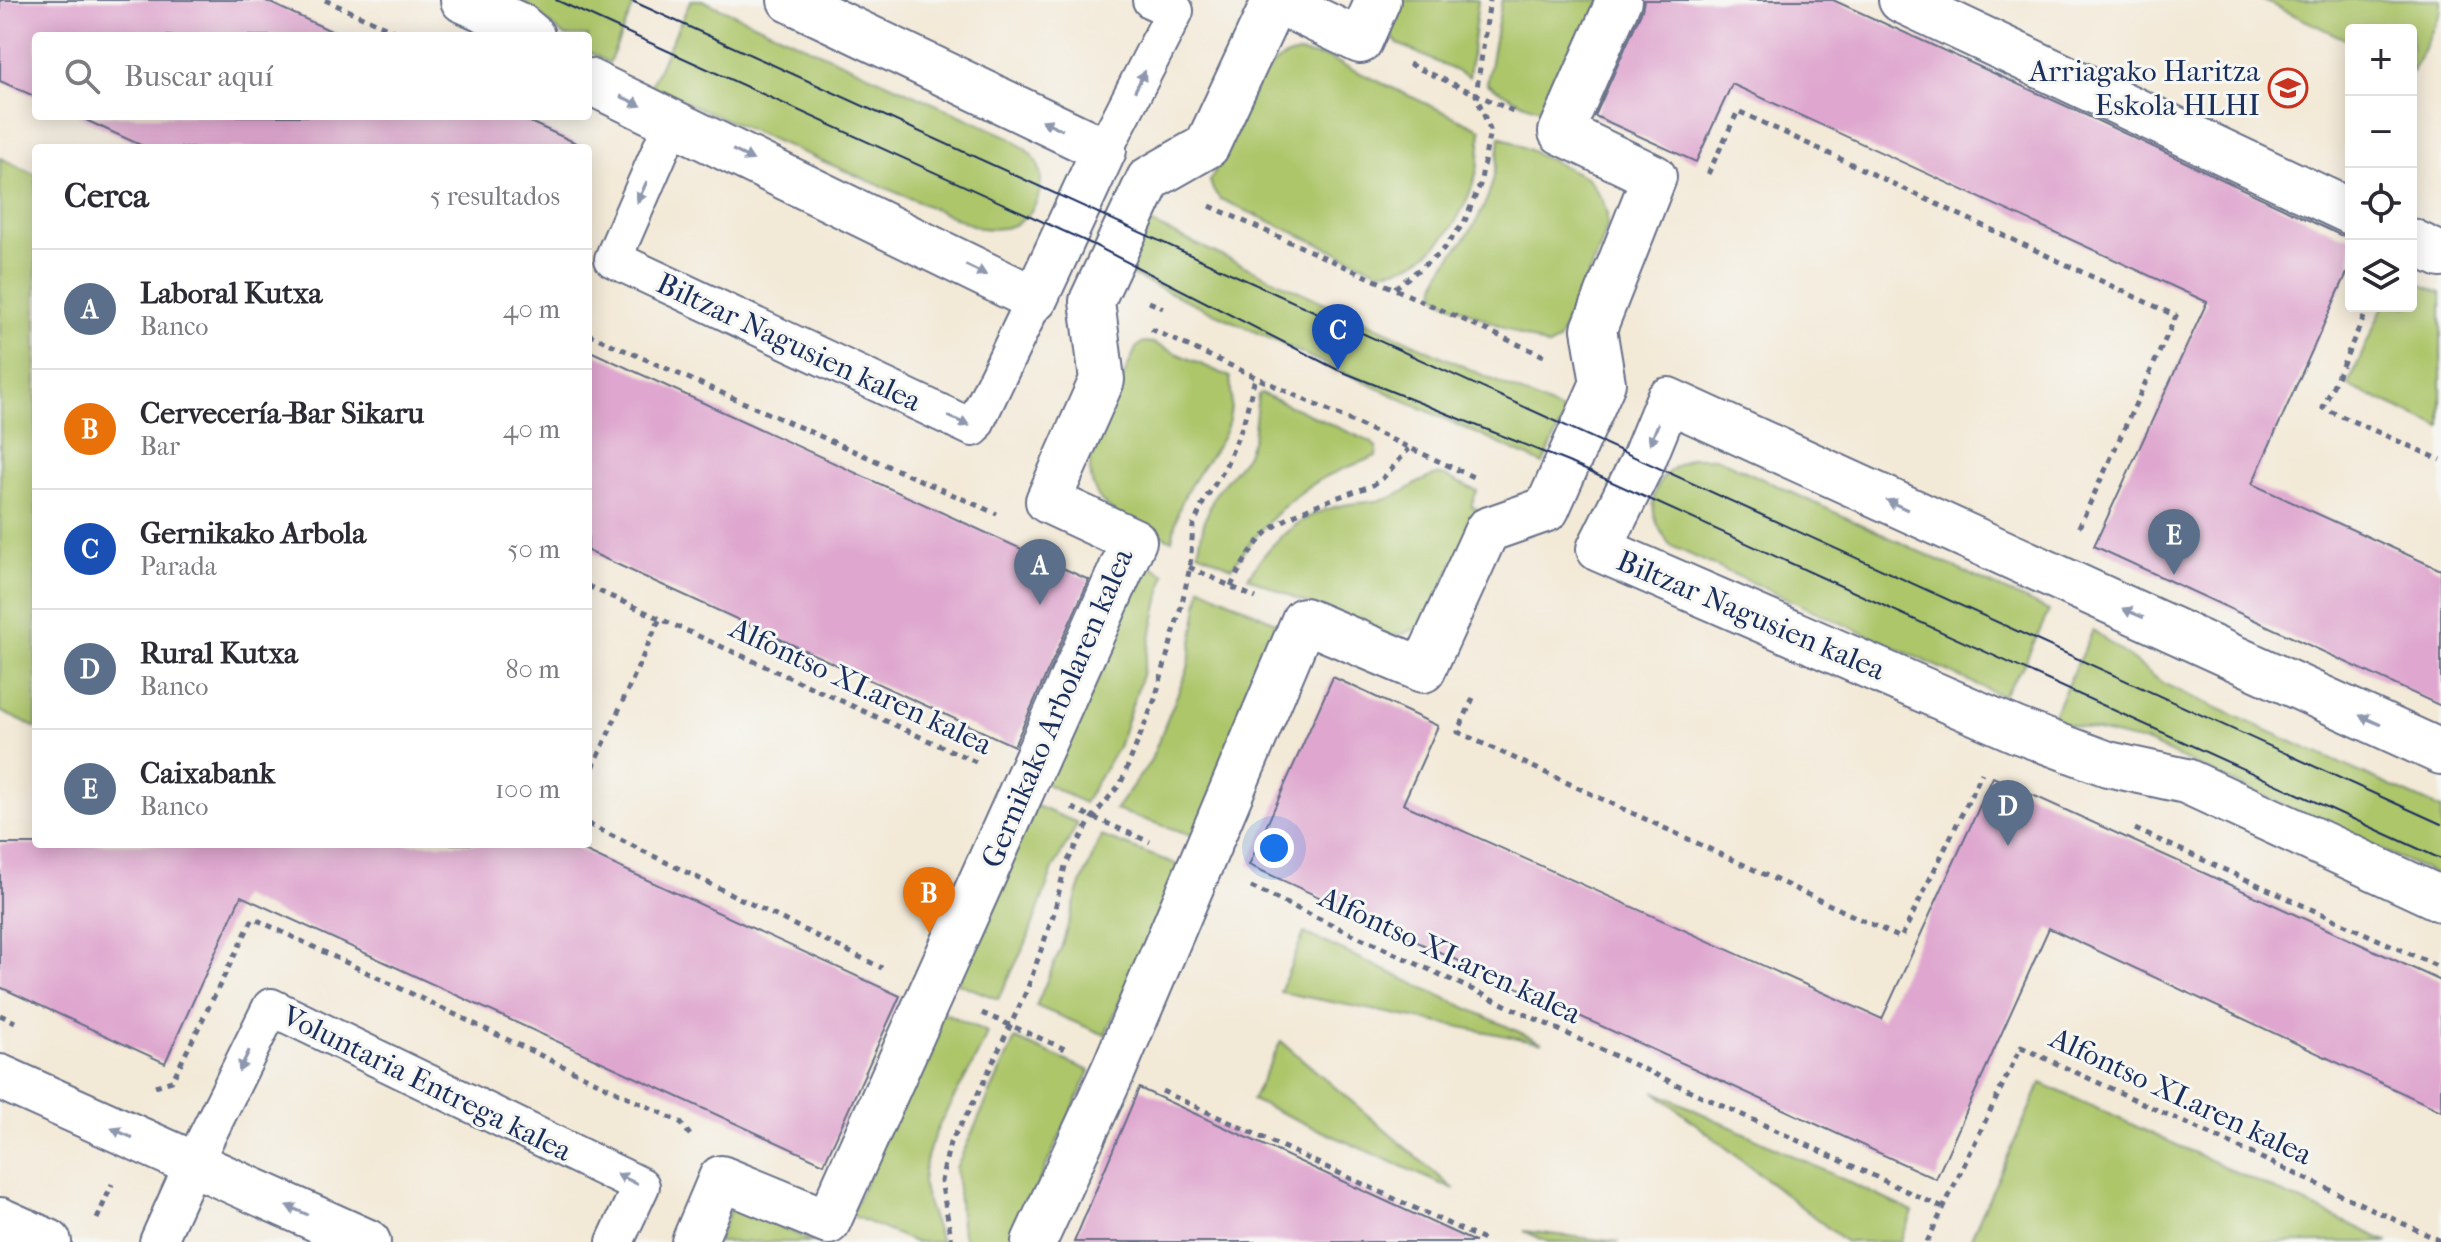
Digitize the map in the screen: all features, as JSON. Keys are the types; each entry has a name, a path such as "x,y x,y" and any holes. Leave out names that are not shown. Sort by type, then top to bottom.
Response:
{"street":[{"path":"463,0 519,25 527,32"},
{"path":"790,0 1104,150"},
{"path":"1048,501 1102,380 1092,301 1149,179 1207,146 1275,0 1360,41 1378,0"},
{"path":"1034,1242 1114,1069 1304,620 1423,670 1487,530 1547,509 1603,383 1594,329 1654,177 1561,132 1619,0"},
{"path":"1901,0 2345,209"},
{"path":"592,83 1035,299"},
{"name":"Biltzar Nagusien kalea","path":"1035,299 1104,150"},
{"path":"2417,244 2441,255"},
{"name":"Biltzar Nagusien kalea","path":"2441,752 1668,400 1643,461 1599,549 2016,730 2108,764 2186,781 2441,899"},
{"name":"Gernikako Arbolaren kalea","path":"694,1242 721,1178 828,1222 1134,541 1048,501"},
{"path":"0,1077 368,1242"},
{"path":"0,1220 49,1242"}],"lane":[{"name":"Biltzar Nagusien kalea","path":"1104,150 1175,11 1151,0"},
{"name":"Biltzar Nagusien kalea","path":"673,121 613,259 973,428 1035,299"},
{"name":"Voluntaria Entrega kalea","path":"158,1242 271,1007 641,1186 615,1242"}],"path":[{"path":"325,0 396,32"},
{"path":"1395,288 1440,253 1464,223 1480,185 1490,130 1476,95 1490,0"},
{"path":"1360,41 1561,132"},
{"path":"1654,177 1698,195 1738,111 2176,316 2074,537"},
{"path":"1149,179 1603,383"},
{"path":"1092,301 1409,449 1547,509"},
{"path":"2366,312 2323,408 2441,460"},
{"path":"592,336 1029,527 1048,501"},
{"path":"952,1242 941,1181 950,1143 975,1100 1027,990 1054,913 1065,866 1092,818 1121,783 1155,699 1190,567 1193,526 1204,501 1224,470 1243,425 1255,378"},
{"path":"1231,586 1268,532 1302,510 1373,485 1409,449"},
{"path":"1134,541 1304,620"},
{"name":"Alfontso XI.aren kalea","path":"592,588 1092,818 1200,864 1943,1208"},
{"path":"592,770 660,618"},
{"path":"1423,670 1475,695 1458,732 1901,938 1987,762"},
{"path":"592,826 933,992 1114,1069 1488,1242"},
{"path":"2128,826 2441,968"},
{"name":"Alfontso XI.aren kalea","path":"1927,1242 2021,1047 2441,1241"}],"green space":[{"path":"514,0 636,0 609,63 592,53 592,32 560,32 529,7"},
{"path":"691,0 702,0 1007,136 1030,154 1040,170 1040,190 1033,208 1011,226 979,228 650,87"},
{"path":"1398,0 1478,0 1469,77 1398,44 1390,33 1388,23"},
{"path":"1502,0 1603,0 1555,107 1529,106 1487,84"},
{"path":"2262,0 2441,0 2441,11 2417,63 2417,24 2345,24 2345,39"},
{"path":"1300,53 1328,58 1481,129 1478,166 1466,203 1444,237 1414,262 1396,269 1377,270 1220,199 1213,190 1210,181 1261,77 1278,61"},
{"path":"1500,136 1588,178 1603,201 1607,215 1601,246 1558,341 1549,347 1444,301 1436,291 1442,270 1484,206 1495,171"},
{"path":"0,158 32,173 32,726 0,711"},
{"path":"1150,223 1566,413 1543,464 1127,273"},
{"path":"2417,283 2441,293 2441,427 2348,386 2380,312 2417,312"},
{"path":"1143,342 1153,343 1230,377 1230,416 1226,431 1184,497 1172,540 1112,511 1094,488 1090,472 1091,452 1136,348"},
{"path":"1261,393 1371,442 1377,448 1376,456 1329,475 1296,496 1262,529 1232,567 1198,552 1214,496 1246,456 1253,438 1258,395"},
{"path":"1691,458 1717,458 2049,611 2022,668 2002,696 1671,546 1656,520 1654,496 1666,475"},
{"path":"1437,475 1477,491 1471,506 1482,511 1422,625 1392,636 1363,628 1248,577 1277,540 1301,521 1328,509 1387,499"},
{"path":"1138,559 1165,574 1142,675 1118,747 1084,803 1040,781"},
{"path":"1201,587 1279,624 1195,836 1115,810 1150,762 1188,668"},
{"path":"2093,630 2164,684 2441,809 2441,877 2148,743 2051,720"},
{"path":"1029,803 1078,823 1053,869 1026,943 998,999 957,983"},
{"path":"1101,836 1181,866 1105,1035 1036,1006 1061,948 1078,892"},
{"path":"1304,933 1543,1043 1280,992"},
{"path":"940,1011 987,1032 940,1123 926,1162 924,1188 941,1242 914,1242 851,1215"},
{"path":"1015,1039 1090,1071 1011,1242 965,1242 956,1168"},
{"path":"1281,1041 1455,1190 1252,1100"},
{"path":"2041,1083 2389,1242 1969,1242"},
{"path":"1654,1091 1913,1212 1900,1242 1846,1242"},
{"path":"733,1205 813,1242 717,1242"},
{"path":"1524,1231 1620,1242 1548,1242"}],"building":[{"path":"0,0 264,0 333,32 32,32 32,95 0,81"},
{"path":"1644,0 1833,0 2345,236 2345,277 2252,484 2441,570 2441,706 2094,546 2207,302 1732,84 1696,162 1595,116"},
{"path":"86,120 526,120 578,144 138,144"},
{"path":"592,352 1089,580 1014,746 592,553"},
{"path":"1333,677 1438,726 1403,804 1882,1019 1993,777 2441,981 2441,1111 2049,928 1936,1179 1249,865"},
{"path":"0,844 32,844 32,848 578,848 900,996 824,1164 241,896 165,1063 0,987"},
{"path":"1139,1088 1475,1242 1074,1242"}],"tram line":[{"path":"556,0 1094,245 1338,370 1568,462 2441,859"},
{"path":"630,0 2441,824"}],"place":[{"name":"Arriagako Haritza Eskola HLHI","path":"2288,88"},
{"name":"Gernikako Arbola","path":"1338,370"},
{"name":"Caixabank","path":"2174,575"},
{"name":"Laboral Kutxa","path":"1040,605"},
{"name":"Rural Kutxa","path":"2008,846"},
{"name":"Cervecería-Bar Sikaru","path":"929,933"}]}
